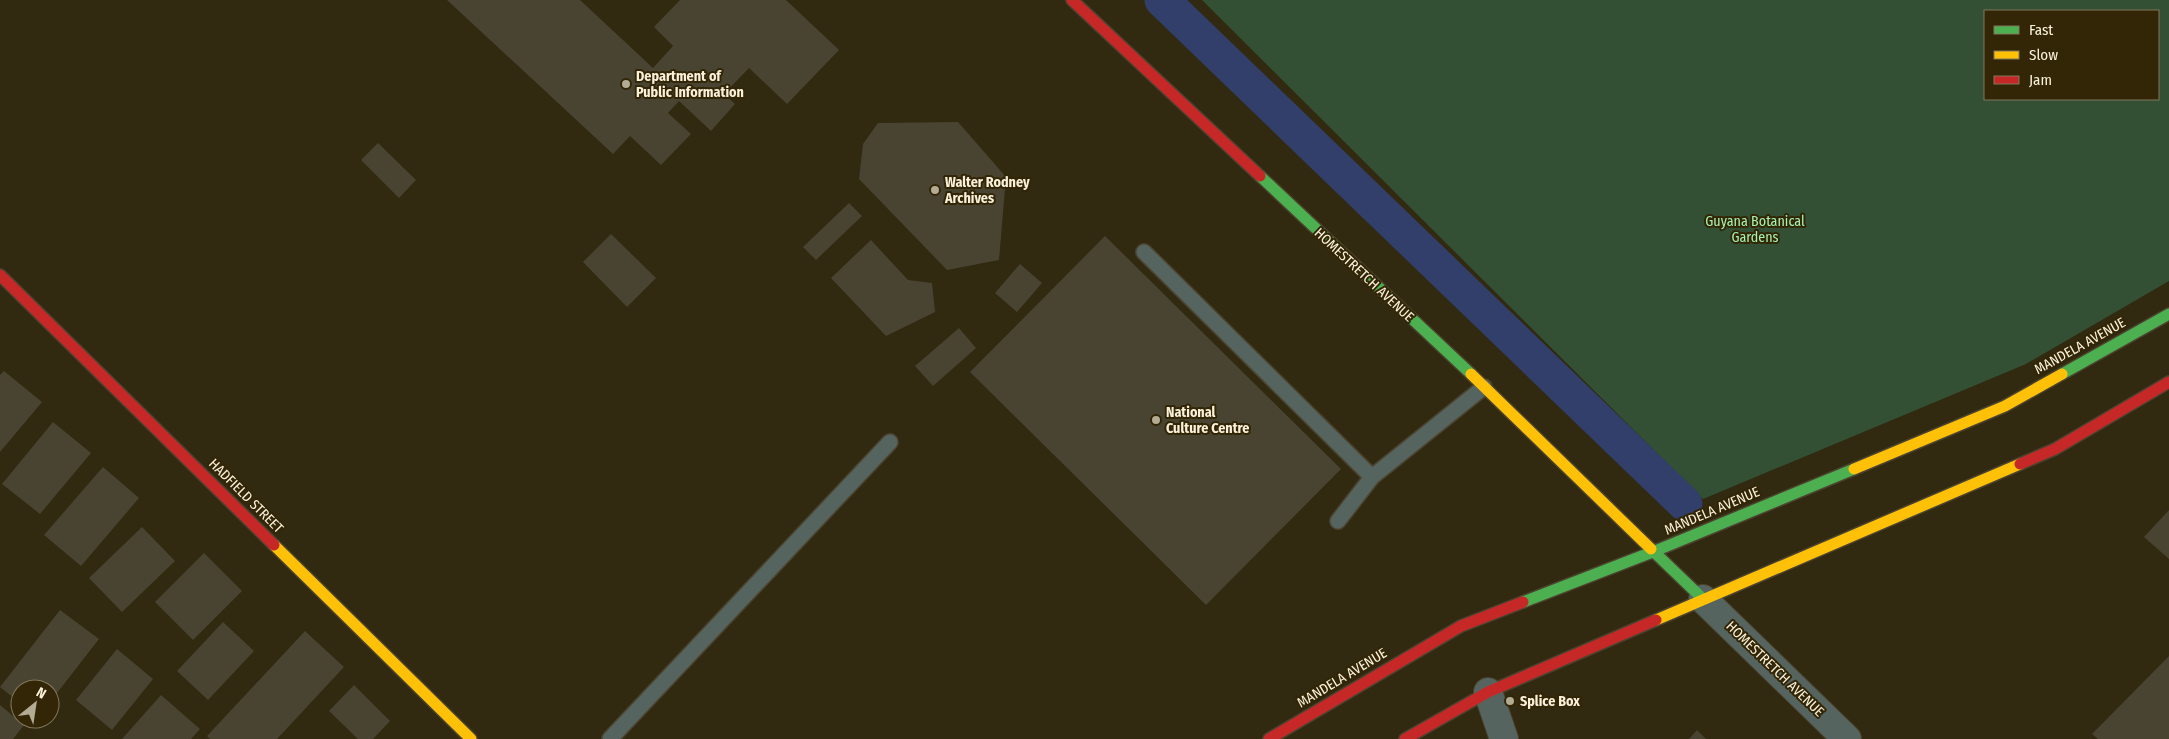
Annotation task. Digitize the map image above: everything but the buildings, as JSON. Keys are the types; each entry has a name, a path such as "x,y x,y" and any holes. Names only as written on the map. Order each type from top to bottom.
{"main road":[{"name":"HOMESTRETCH AVENUE","path":"1072,0 1484,386 1703,599"},
{"name":"HADFIELD STREET","path":"0,275 471,739"},
{"name":"MANDELA AVENUE","path":"1269,739 1461,626 1655,551 2005,406 2169,314"},
{"path":"1405,739 1488,692 2055,449 2169,382"}],"street":[{"name":"HOMESTRETCH AVENUE","path":"1703,599 1847,739"},
{"path":"1488,692 1504,739"}],"lane":[{"path":"1144,252 1372,477"},
{"path":"1338,521 1372,477 1484,386"},
{"path":"610,739 890,442"}],"green space":[{"name":"Guyana Botanical Gardens","path":"1202,0 2169,0 2169,281 2026,364 1703,499"}],"waterway":[{"path":"1162,0 1685,504"}],"traffic: fast":[{"path":"1260,176 1471,374"},
{"path":"2062,374 2169,314"},
{"path":"1523,602 1655,551 1854,469"},
{"path":"1651,549 1703,599"}],"traffic: slow":[{"path":"1471,374 1651,549"},
{"path":"1854,469 2005,406 2062,374"},
{"path":"1656,620 2020,464"},
{"path":"274,545 471,739"}],"traffic: jam":[{"path":"1072,0 1260,176"},
{"path":"0,275 274,545"},
{"path":"2020,464 2055,449 2169,382"},
{"path":"1269,739 1461,626 1523,602"},
{"path":"1405,739 1488,692 1656,620"}],"place":[{"name":"Department of Public Information","path":"626,84"},
{"name":"Walter Rodney Archives","path":"935,190"},
{"name":"National Culture Centre","path":"1156,420"},
{"name":"Splice Box","path":"1510,701"}]}
